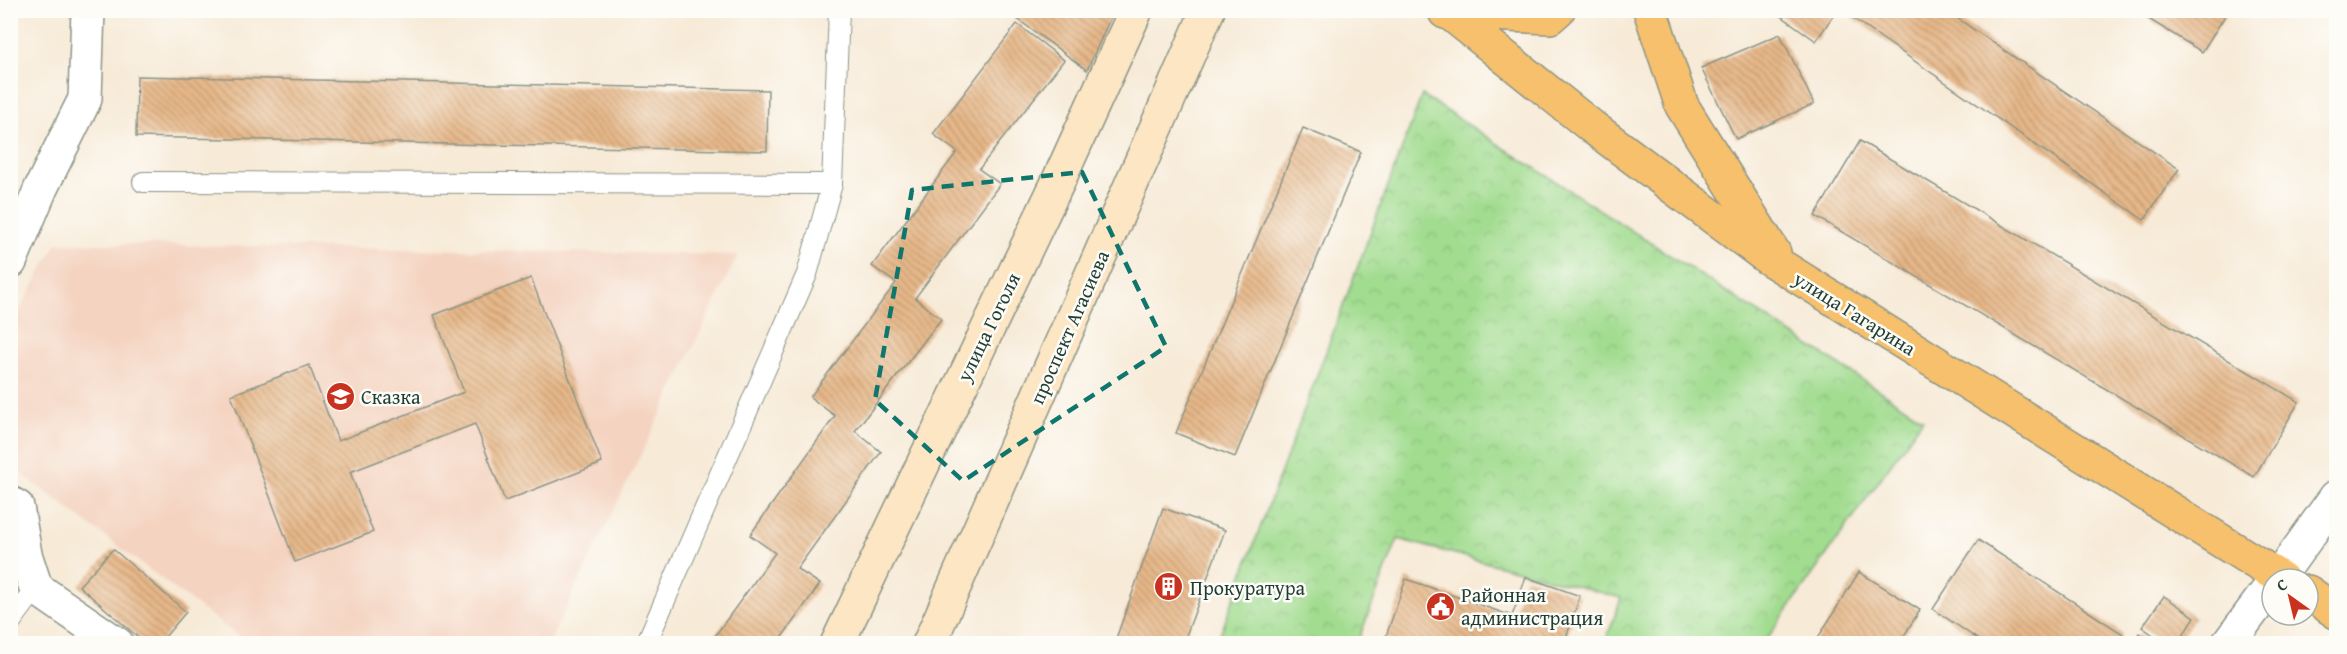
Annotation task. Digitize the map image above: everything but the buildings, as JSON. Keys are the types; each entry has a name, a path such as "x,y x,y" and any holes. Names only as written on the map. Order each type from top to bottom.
{"main road":[{"path":"1446,12 1550,17 1558,10"},
{"name":"улица Гагарина","path":"1650,10 1682,106 1774,254 2261,567"},
{"name":"улица Гагарина","path":"1446,12 1591,126 1768,258 2261,567"},
{"path":"2320,600 2337,612"},
{"path":"2320,606 2337,618"}],"street":[{"path":"10,262 41,188 84,99 88,10"},
{"name":"улица Гоголя","path":"837,644 1057,184 1136,10"},
{"name":"проспект Агасиева","path":"929,644 1208,10"},
{"path":"2288,567 2337,497"},
{"path":"10,503 17,507 26,554 36,588 117,644"},
{"path":"2228,644 2260,604"}],"lane":[{"path":"646,644 807,274 832,184 839,10"},
{"path":"143,182 832,184"},
{"path":"10,623 36,588"}],"highlighted area":[{"path":"1082,172 1166,347 963,481 875,400 912,190"}],"shaded area":[{"name":"Сказка","path":"57,243 738,255 549,643 247,643 11,466 11,325"}],"green space":[{"path":"1422,95 1923,419 1764,643 1605,643 1621,598 1398,539 1357,643 1217,643"}],"place":[{"name":"Сказка","path":"340,396"},
{"name":"Прокуратура","path":"1169,587"},
{"name":"Районная администрация","path":"1440,606"}]}
